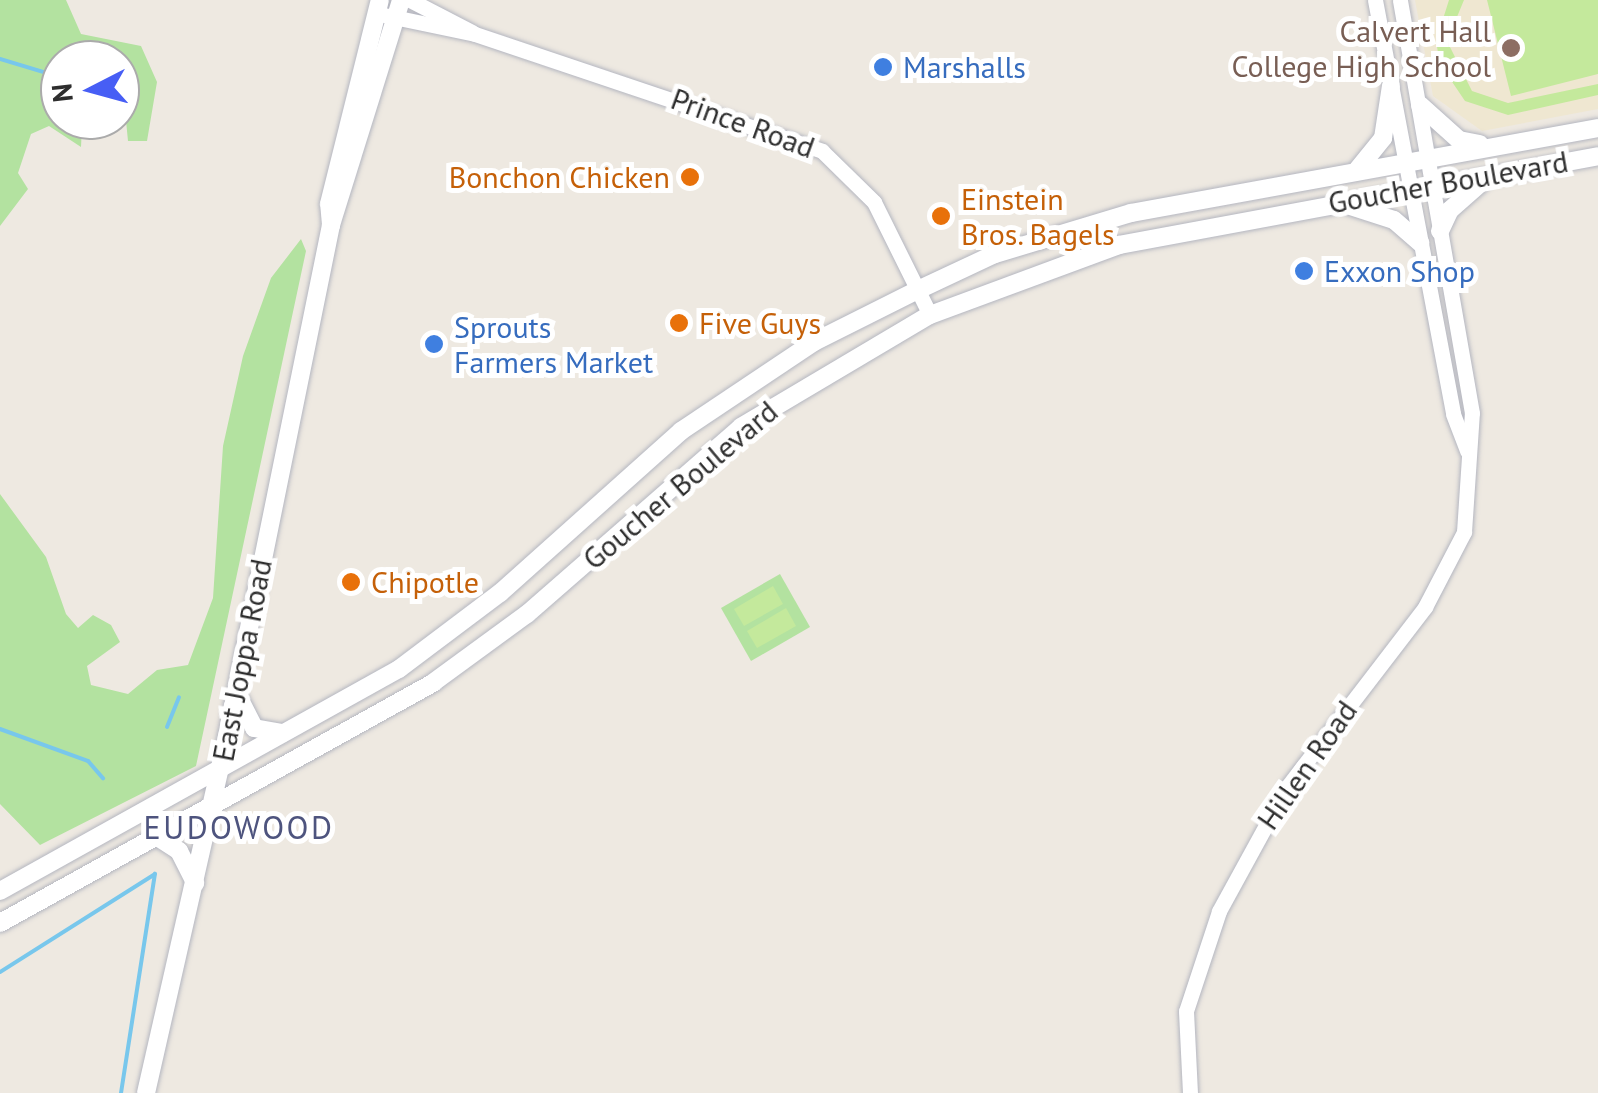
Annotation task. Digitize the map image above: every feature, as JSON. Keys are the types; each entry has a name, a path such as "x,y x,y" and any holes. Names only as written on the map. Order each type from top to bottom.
{"main road":[{"name":"East Joppa Road","path":"331,225 328,204 377,6"},
{"name":"East Joppa Road","path":"146,1093 220,770 331,225 398,9"},
{"path":"1358,169 1383,138 1391,86"},
{"path":"1420,105 1460,140 1490,146"},
{"name":"Goucher Boulevard","path":"0,892 288,733 436,642 730,396 918,290 1100,221 1358,169 1598,128"},
{"name":"Goucher Boulevard","path":"0,923 211,810 461,664 741,427 930,314 1119,246 1334,201 1598,156"},
{"path":"1440,231 1464,194 1491,176"},
{"path":"1334,201 1394,220 1420,243"},
{"path":"236,688 254,728 288,733"},
{"path":"158,838 179,850 195,883"}],"street":[{"name":"Prince Road","path":"410,0 475,34"},
{"path":"1375,0 1452,414 1469,455"},
{"name":"Hillen Road","path":"1190,1093 1186,1011 1219,912 1308,757 1443,582 1464,532 1472,413 1400,0"},
{"name":"Prince Road","path":"377,6 398,9 822,150 874,202 930,314"}],"shaded area":[{"name":"Calvert Hall College High School","path":"1415,0 1598,0 1598,109 1482,131 1433,96"}],"green space":[{"path":"0,0 66,0 81,34 111,40 40,40 40,130 31,134 18,173 28,189 0,226"},
{"path":"1449,0 1464,0 1447,41 1472,91 1508,103 1598,84 1598,95 1508,115 1465,101 1440,64 1436,41"},
{"path":"1487,0 1598,0 1598,74 1511,96"},
{"path":"140,46 157,82 147,141 128,141 140,140"},
{"path":"301,239 306,251 196,766 40,845 0,804 0,494 46,557 66,614 78,628 93,615 111,625 120,642 87,666 91,685 128,694 157,670 188,665 213,598 223,446 243,356 271,278"},
{"path":"780,574 810,627 751,661 721,608"},
{"path":"773,586 783,604 744,626 734,609"},
{"path":"786,608 796,626 757,648 747,631"}],"waterway":[{"path":"0,59 40,71"},
{"path":"167,727 179,697"},
{"path":"0,729 88,761 103,778"},
{"path":"0,972 155,874"},
{"path":"121,1093 155,874"}],"place":[{"name":"Calvert Hall College High School","path":"1511,48"},
{"name":"Marshalls","path":"883,67"},
{"name":"Bonchon Chicken","path":"690,177"},
{"name":"Einstein Bros. Bagels","path":"941,216"},
{"name":"Exxon Shop","path":"1304,271"},
{"name":"Five Guys","path":"679,323"},
{"name":"Sprouts Farmers Market","path":"434,344"},
{"name":"Chipotle","path":"351,582"}],"district":[{"name":"EUDOWOOD","path":"239,827"}]}
